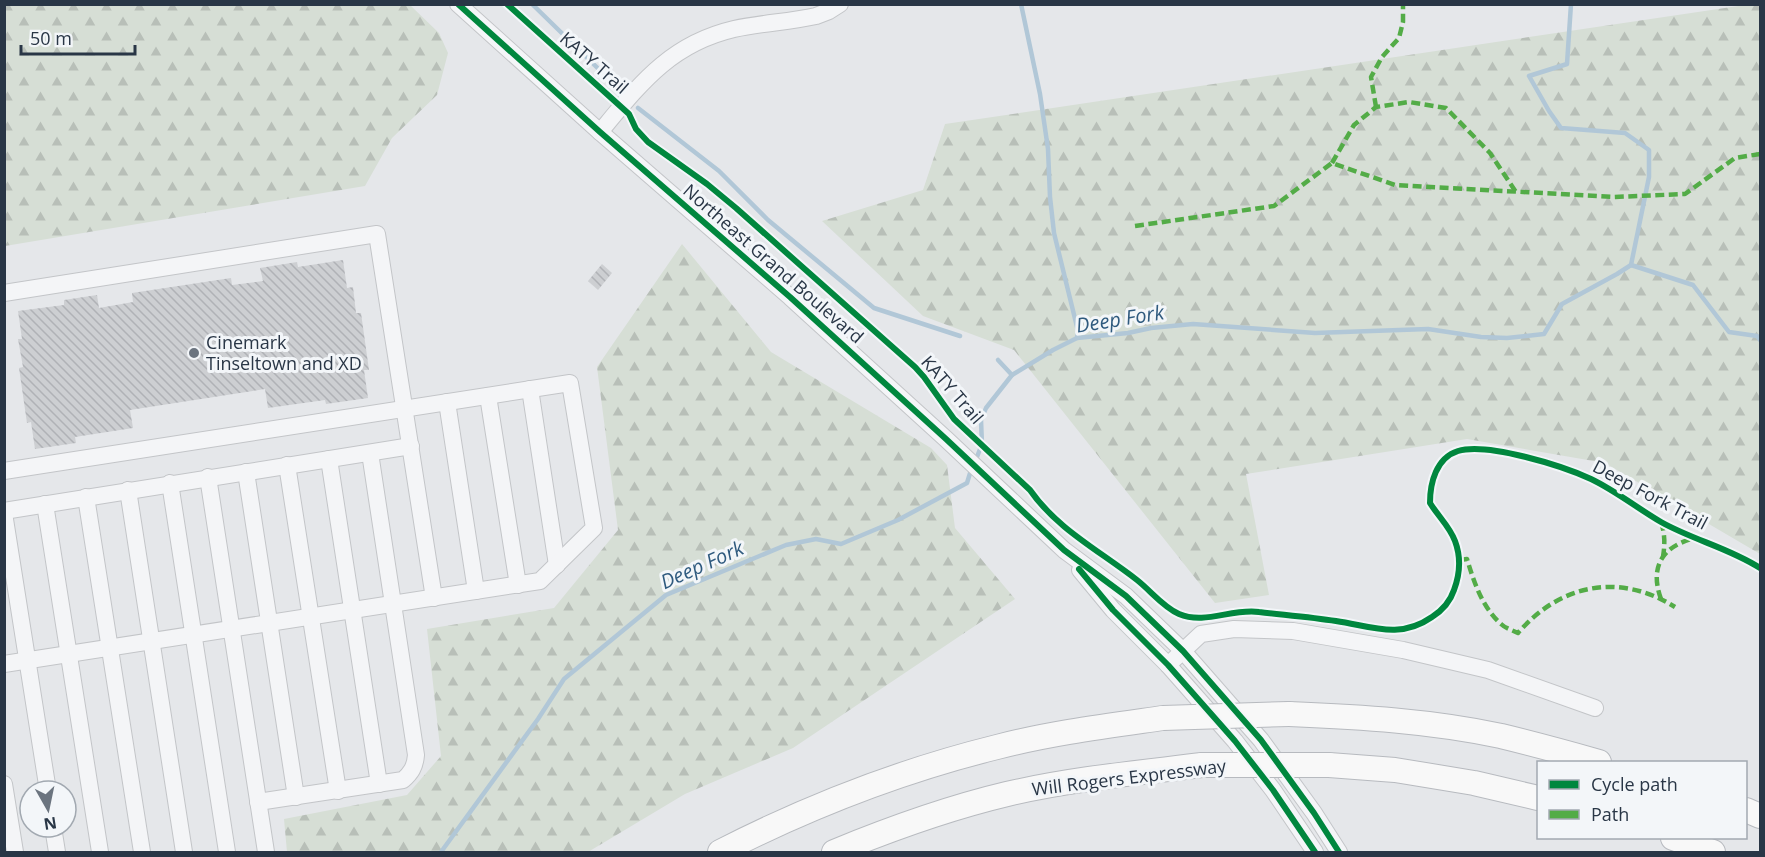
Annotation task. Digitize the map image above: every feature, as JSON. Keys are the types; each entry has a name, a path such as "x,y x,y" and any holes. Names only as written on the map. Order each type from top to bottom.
{"highway":[{"path":"720,852 812,809 861,789 926,767 998,747 1093,727 1163,718 1289,714 1429,724 1499,736 1595,761"},
{"name":"Will Rogers Expressway","path":"834,852 928,817 1007,794 1087,779 1202,765 1329,765 1395,770 1474,783 1537,798"},
{"path":"1747,810 1761,816"},
{"path":"1678,839 1713,852"}],"street":[{"name":"Northeast Grand Boulevard","path":"458,4 600,132 790,297 1064,550 1126,596 1183,651 1262,740 1339,852"},
{"path":"600,132 649,75 689,45 734,29 816,16 840,4"},
{"path":"4,293 377,234 434,598"},
{"path":"4,664 540,581 594,528 570,383 5,467"},
{"path":"530,389 557,565"},
{"path":"488,396 518,585"},
{"path":"447,402 476,591"},
{"path":"46,779 4,512 170,483 411,446"},
{"path":"258,802 403,780 415,765 417,755 370,453"},
{"path":"329,459 379,784"},
{"path":"287,465 338,790"},
{"path":"246,472 296,797"},
{"path":"208,477 266,852"},
{"path":"170,483 227,852"},
{"path":"128,490 184,852"},
{"path":"86,497 142,852"},
{"path":"45,504 100,852"},
{"name":"Northeast Grand Boulevard","path":"1064,550 1113,610 1168,665 1235,741 1315,852"},
{"path":"1168,665 1201,634 1234,628 1293,631 1403,650 1488,670 1595,708"},
{"path":"4,784 15,852"}],"green space":[{"path":"5,4 410,5 439,33 448,53 437,95 392,138 365,186 5,246"},
{"path":"1745,5 1760,5 1760,554 1605,463 1467,439 1246,474 1269,595 1215,603 1014,350 923,316 822,221 923,190 945,124"},
{"path":"682,244 771,352 931,448 947,465 955,528 1015,599 793,748 685,794 588,852 287,852 284,819 407,795 441,756 427,629 554,608 618,530 597,367"}],"building":[{"name":"Cinemark Tinseltown and XD","path":"343,260 347,288 353,287 356,313 361,313 369,370 364,370 368,398 326,404 325,400 268,408 265,389 130,410 133,428 75,437 76,443 35,449 31,422 27,423 19,368 23,367 18,339 22,339 18,311 64,305 64,300 97,295 99,308 133,302 132,293 231,278 232,285 263,281 260,268 297,262 298,267"},
{"path":"602,264 612,273 598,290 588,281"}],"waterway":[{"path":"532,4 616,86"},
{"path":"1021,4 1040,94 1048,149 1054,233 1078,331 1077,338"},
{"path":"1571,4 1567,64 1529,76 1561,128 1625,133 1649,150 1649,177 1631,265"},
{"path":"638,108 719,171 768,220 874,308 960,336"},
{"name":"Deep Fork","path":"1631,265 1693,285 1729,332 1757,336 1760,340"},
{"name":"Deep Fork","path":"975,462 982,444 981,420 986,408 1012,375 1077,338 1193,324 1315,333 1428,329 1481,337 1507,338 1544,334 1562,304 1631,265"},
{"path":"998,360 1012,375"},
{"name":"Deep Fork","path":"441,852 538,719 564,679 666,595 786,545 816,539 841,544 898,520 967,483 971,470"}],"marked path":[{"path":"1376,107 1371,77 1382,57 1399,38 1403,22 1403,4"},
{"path":"1332,163 1354,125 1376,107 1409,102 1446,108 1490,153 1516,192"},
{"path":"1135,226 1274,206 1332,163 1395,185 1614,197 1685,194 1735,158 1760,154"},
{"path":"1661,522 1664,539 1663,557"},
{"path":"1661,599 1657,577 1661,559 1675,546 1695,538"},
{"path":"1460,560 1467,559 1480,594 1494,617 1504,627 1518,633 1552,603 1591,588 1633,589 1654,596 1675,607"}],"cycle path":[{"path":"458,4 600,132 790,297 1064,550 1126,596 1183,651 1261,740 1339,852"},
{"name":"KATY Trail","path":"507,4 629,114 636,129 648,142 707,184 736,208 915,367 954,419 1030,490 1066,528 1179,614 1199,618 1249,611 1327,620 1385,630 1408,628 1420,624 1443,609 1454,590 1459,572 1459,559 1453,536 1430,503 1433,480 1439,465 1450,454 1471,449 1505,452 1544,462 1591,479 1652,517 1760,568"},
{"path":"1079,569 1113,610 1168,665 1235,741 1273,790 1315,852"}],"place":[{"name":"Cinemark Tinseltown and XD","path":"194,353"}]}
